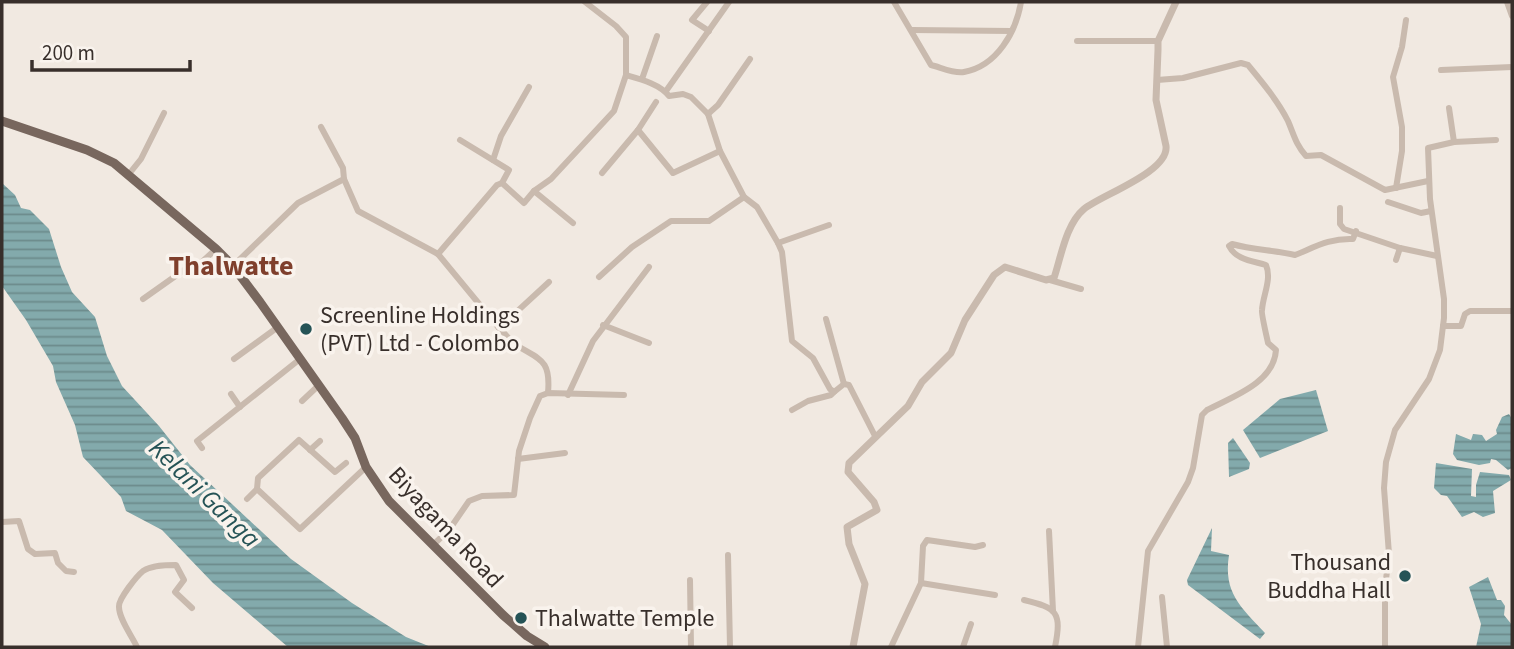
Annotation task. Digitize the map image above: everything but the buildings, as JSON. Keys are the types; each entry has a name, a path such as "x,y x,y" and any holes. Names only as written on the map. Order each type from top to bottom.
{"main road":[{"name":"Biyagama Road","path":"2,121 88,150 114,163 216,249 233,266 319,385 355,438 366,467 389,501 503,615 527,636 545,647"}],"street":[{"path":"502,183 524,203 534,191 551,179 614,111 626,75 626,37 585,2"},
{"path":"707,2 692,20 709,31"},
{"path":"666,91 729,2"},
{"path":"894,2 931,65 962,73 980,65 1003,49 1019,16 1021,2"},
{"path":"1051,280 1071,228 1083,210 1133,181 1158,163 1167,152 1157,106 1158,41 1176,2"},
{"path":"1507,2 1512,16"},
{"path":"1396,188 1402,151 1402,127 1393,77 1402,47 1406,20"},
{"path":"912,30 1011,31"},
{"path":"642,79 657,36"},
{"path":"1077,41 1158,41"},
{"path":"708,114 718,106 750,59"},
{"path":"1157,80 1183,78 1241,63 1248,65 1275,99 1288,121 1297,146 1306,156 1321,155 1385,190 1428,181"},
{"path":"1441,71 1512,67"},
{"path":"626,75 642,79 666,91 669,96 683,94 691,97 708,114 720,151 744,197 757,208 782,253 792,341 813,358 834,392"},
{"path":"493,160 501,136 529,87"},
{"path":"601,173 638,130 656,102"},
{"path":"1449,108 1454,142"},
{"path":"129,174 141,159 164,113"},
{"path":"321,127 343,167 344,179 358,211 438,254 510,341 540,359 548,374 548,393"},
{"path":"638,130 673,173 720,151"},
{"path":"1385,647 1385,588 1389,554 1384,488 1386,461 1395,430 1429,379 1440,350 1443,326 1444,299 1431,211 1428,148 1454,142 1496,139"},
{"path":"438,254 502,183 509,170 460,140"},
{"path":"233,266 298,203 344,179"},
{"path":"534,191 573,223"},
{"path":"598,277 632,247 671,221 709,221 744,197"},
{"path":"1388,202 1420,212 1431,211"},
{"path":"1340,208 1340,224 1344,229 1400,248 1437,256"},
{"path":"778,243 829,225"},
{"path":"1138,647 1148,551 1188,482 1202,415 1256,385 1276,360 1276,350 1268,343 1266,324 1261,314 1269,273 1266,265 1242,258 1233,253 1229,246 1232,244 1254,250 1295,255 1321,243 1353,239 1356,231"},
{"path":"1395,260 1400,248"},
{"path":"143,299 184,270 191,272 216,249"},
{"path":"568,395 603,325 649,267"},
{"path":"853,647 865,584 849,544 847,527 877,510 874,502 847,469 852,458 908,405 922,382 951,353 965,320 993,275 1005,267 1081,289"},
{"path":"499,328 549,282"},
{"path":"1443,326 1461,326 1465,314 1470,311 1512,311"},
{"path":"826,319 844,384"},
{"path":"603,325 649,343"},
{"path":"234,359 278,327"},
{"path":"202,448 197,442 300,359"},
{"path":"844,384 849,385 875,436"},
{"path":"792,410 808,401 831,395 844,384"},
{"path":"302,401 319,385"},
{"path":"433,545 449,530 469,500 482,496 514,495 518,459 535,403 540,396 548,393 624,395"},
{"path":"231,394 240,407"},
{"path":"247,499 257,489 258,478 299,440 335,472 346,463"},
{"path":"310,450 320,441"},
{"path":"518,459 565,453"},
{"path":"257,489 300,529 366,467"},
{"path":"2,522 19,521 28,550 35,554 55,552 58,563 66,571 74,572"},
{"path":"1049,531 1053,611"},
{"path":"891,647 921,583 923,546 927,540 975,548 983,545"},
{"path":"729,555 730,647"},
{"path":"137,647 118,604 144,570 162,565 176,565 184,580 175,592 192,608"},
{"path":"690,580 691,647"},
{"path":"921,583 995,595"},
{"path":"1162,597 1167,647"},
{"path":"1024,600 1048,606 1053,611 1057,618 1058,632 1055,647"},
{"path":"963,647 971,624"}],"water":[{"name":"Kelani Ganga","path":"2,183 15,195 21,208 30,210 49,229 72,292 95,317 107,356 122,386 190,465 291,559 352,603 406,637 431,647 288,647 213,583 162,530 126,511 121,497 83,457 75,425 56,382 53,366 2,286"},
{"path":"1316,390 1328,431 1260,458 1243,430 1280,399"},
{"path":"1509,414 1512,419 1512,468 1508,470 1491,459 1490,463 1479,465 1457,460 1453,454 1456,434 1471,440 1473,434 1482,435 1486,441 1497,434 1502,417"},
{"path":"1233,438 1250,463 1249,469 1229,477 1228,443"},
{"path":"1436,463 1472,469 1471,496 1476,497 1480,472 1509,475 1511,480 1493,491 1495,513 1483,517 1474,512 1462,517 1447,496 1441,495 1434,488"},
{"path":"1212,528 1211,551 1229,555 1231,590 1241,607 1265,633 1260,639 1188,585 1187,580"},
{"path":"1488,577 1497,600 1501,600 1505,606 1504,615 1512,625 1512,647 1476,647 1481,624 1469,587"}],"place":[{"name":"Screenline Holdings (PVT) Ltd - Colombo","path":"306,329"},
{"name":"Thousand Buddha Hall","path":"1405,576"},
{"name":"Thalwatte Temple","path":"521,618"}],"district":[{"name":"Thalwatte","path":"231,265"}]}
